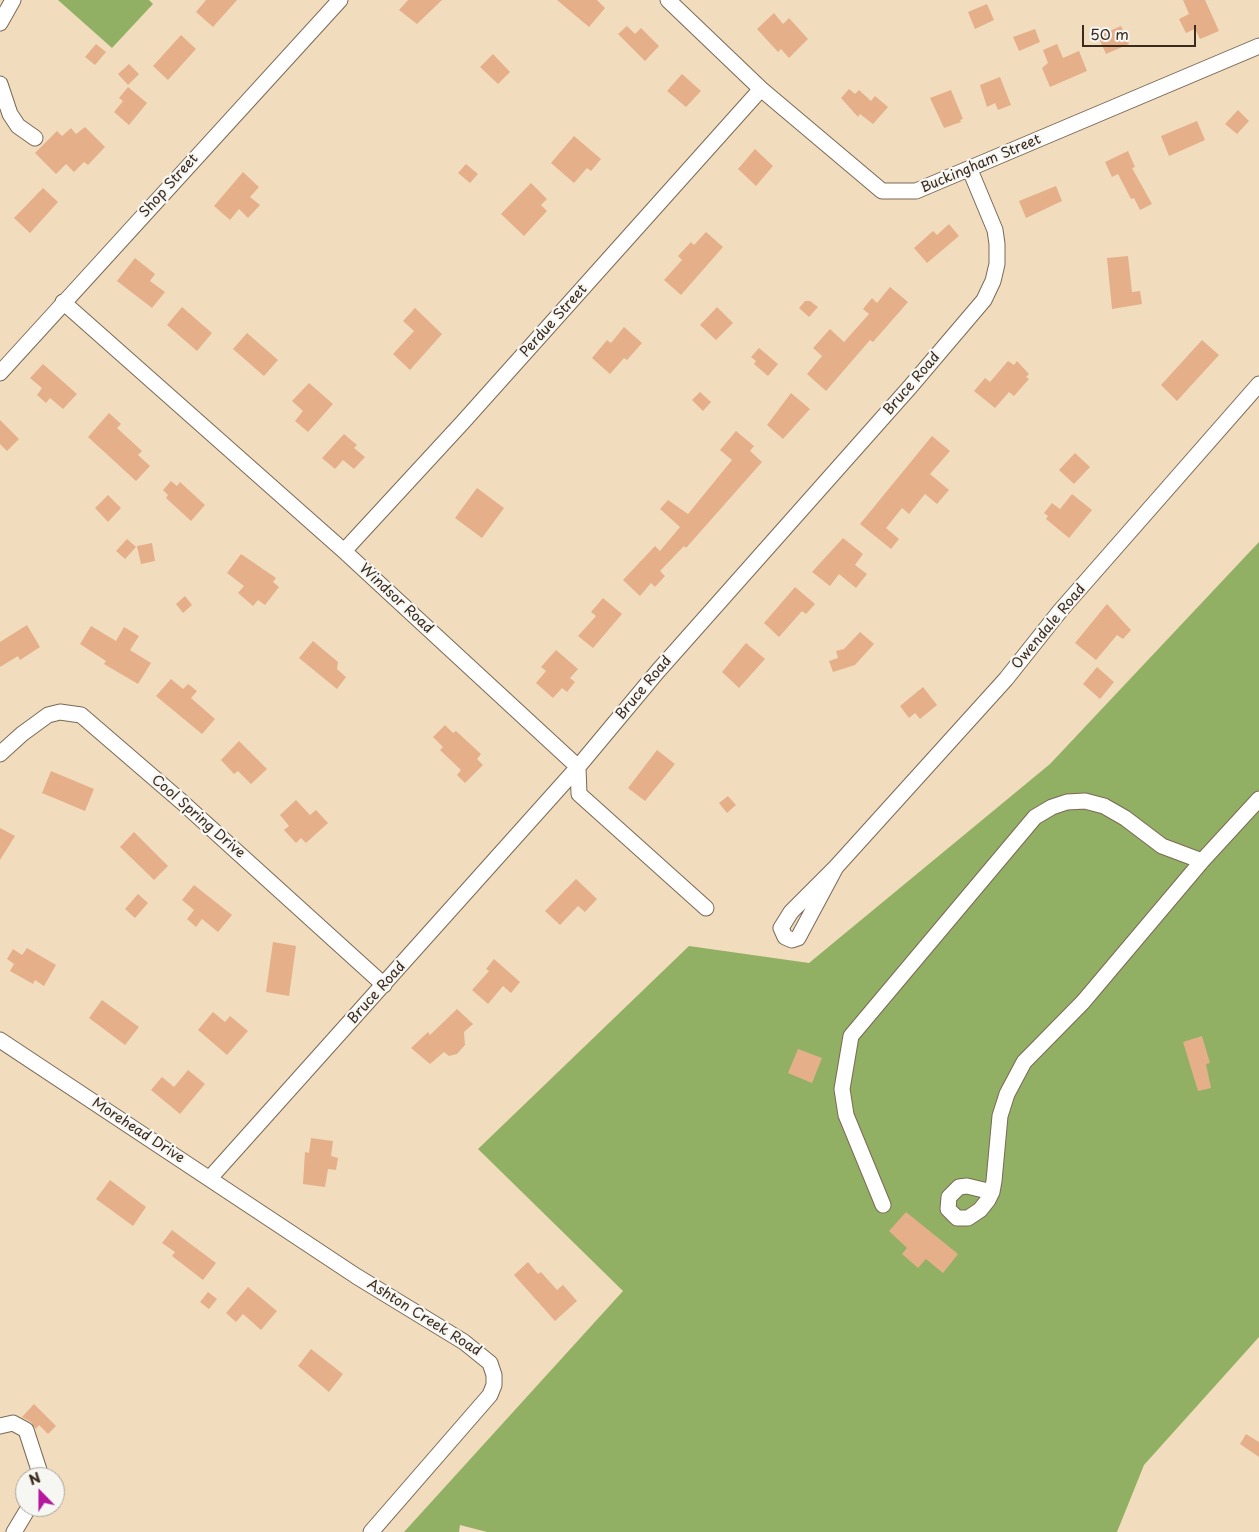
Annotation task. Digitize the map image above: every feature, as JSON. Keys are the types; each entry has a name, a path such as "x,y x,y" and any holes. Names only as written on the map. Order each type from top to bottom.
{"street":[{"path":"0,23 13,0"},
{"name":"Shop Street","path":"0,373 340,0"},
{"name":"Buckingham Street","path":"668,0 761,89 882,191 916,192 1259,46"},
{"path":"0,84 10,114 18,126 35,138"},
{"name":"Perdue Street","path":"344,551 463,422 761,89"},
{"name":"Bruce Road","path":"210,1178 578,767 658,671 897,402 984,300 993,281 998,264 998,244 995,230 970,170"},
{"name":"Windsor Road","path":"63,302 344,551 578,767"},
{"name":"Owendale Road","path":"836,867 1006,679 1060,611 1167,492 1259,384"},
{"name":"Cool Spring Drive","path":"0,754 48,715 60,712 81,716 182,802 384,985"},
{"path":"578,767 579,794 706,908"},
{"path":"992,1192 1000,1116 1007,1094 1024,1062 1083,1002 1202,861 1259,799"},
{"path":"883,1205 846,1115 842,1089 851,1036 1030,823 1052,807 1067,802 1086,801 1114,810 1162,846 1202,861"},
{"name":"Morehead Drive","path":"0,1040 276,1222"},
{"name":"Ashton Creek Road","path":"276,1222 485,1356 494,1374 494,1385 490,1395 371,1532"},
{"path":"0,1426 13,1423 26,1430 38,1467"},
{"path":"14,1532 23,1517"}],"green space":[{"path":"58,0 149,0 153,4 112,48"},
{"path":"1259,542 1259,1337 1144,1465 1117,1532 487,1532 460,1525 459,1532 404,1532 623,1291 478,1149 689,946 809,963 1050,764"}],"building":[{"path":"206,0 237,0 213,27 196,12"},
{"path":"408,0 442,0 417,24 399,10"},
{"path":"557,0 597,0 605,8 589,27"},
{"path":"1183,0 1205,0 1219,31 1200,39 1195,29 1186,33 1179,19 1189,14"},
{"path":"987,4 994,20 975,29 968,12"},
{"path":"774,13 783,24 789,18 808,39 789,58 781,49 778,52 757,29"},
{"path":"627,26 635,34 641,28 659,46 645,61 618,34"},
{"path":"1121,26 1129,44 1106,54 1098,36"},
{"path":"1035,29 1040,42 1019,51 1013,37"},
{"path":"181,35 196,49 168,80 153,66"},
{"path":"96,44 106,52 95,65 85,57"},
{"path":"1057,44 1063,58 1079,51 1087,71 1050,87 1042,68 1048,63 1043,50"},
{"path":"493,54 510,72 498,84 480,67"},
{"path":"129,64 139,74 128,85 118,74"},
{"path":"682,74 701,91 686,107 667,91"},
{"path":"1000,77 1011,105 998,110 995,103 987,107 980,85"},
{"path":"128,87 147,103 129,125 114,112 123,101 119,98"},
{"path":"849,89 855,94 859,90 871,101 875,96 888,107 873,124 860,114 858,117 841,98"},
{"path":"951,90 963,119 960,120 961,122 944,128 930,98"},
{"path":"1238,110 1249,121 1237,134 1225,124"},
{"path":"1197,121 1205,140 1169,156 1161,136"},
{"path":"85,127 105,147 88,165 84,162 74,172 66,164 56,174 35,153 57,131 62,136 71,128 76,134"},
{"path":"574,136 601,159 591,171 587,168 574,183 551,163"},
{"path":"755,149 773,166 756,186 738,169"},
{"path":"1128,151 1135,167 1132,168 1152,204 1140,210 1134,198 1131,199 1118,174 1112,177 1105,162"},
{"path":"466,164 478,174 470,183 458,173"},
{"path":"243,172 259,187 250,197 260,205 248,218 239,209 230,220 214,206"},
{"path":"531,183 547,199 541,205 547,211 524,236 501,214"},
{"path":"1056,186 1062,201 1026,218 1019,201"},
{"path":"43,188 58,202 30,233 14,218"},
{"path":"949,224 959,236 927,263 914,248 933,231 937,235"},
{"path":"706,232 723,247 681,295 664,280 682,260 678,256 691,242 694,245"},
{"path":"1128,256 1132,292 1140,291 1142,304 1112,309 1107,258"},
{"path":"135,258 155,274 150,281 165,292 152,308 117,281"},
{"path":"890,287 908,302 873,342 870,340 826,391 807,374 822,356 813,348 830,329 844,342 869,314 863,309 872,298 877,303"},
{"path":"805,301 810,301 818,307 809,317 799,308"},
{"path":"182,307 212,333 197,351 167,325"},
{"path":"717,307 733,323 716,340 700,325"},
{"path":"415,308 442,334 410,370 393,354 414,331 403,321"},
{"path":"624,327 642,343 627,360 624,358 610,374 592,358 607,340 611,343"},
{"path":"247,333 278,360 264,376 233,349"},
{"path":"1202,340 1219,355 1177,401 1161,385"},
{"path":"759,348 778,364 768,376 754,364 756,361 751,357"},
{"path":"1008,361 1014,365 1017,361 1029,374 1026,377 1029,379 1014,396 1009,392 995,408 974,391 985,378 990,382"},
{"path":"43,364 77,394 63,409 50,398 46,403 37,395 42,388 30,378"},
{"path":"309,383 333,404 308,432 295,421 303,411 292,401"},
{"path":"700,392 711,402 703,411 692,400"},
{"path":"791,393 810,409 783,439 767,425"},
{"path":"109,413 121,424 117,428 142,451 138,455 150,466 136,481 88,437"},
{"path":"0,420 19,439 7,451 0,444"},
{"path":"736,431 754,446 750,451 762,462 686,548 684,546 660,571 665,576 655,587 651,583 640,596 623,580 655,546 660,551 680,527 660,509 668,500 688,514 732,460 720,450"},
{"path":"344,434 357,445 354,448 365,457 354,469 343,460 335,469 322,458"},
{"path":"932,436 950,451 930,474 949,490 937,504 925,494 909,514 902,508 886,528 899,539 891,549 860,524"},
{"path":"1075,453 1090,467 1074,484 1059,470"},
{"path":"171,481 177,486 180,482 205,505 191,521 166,498 168,495 163,490"},
{"path":"477,488 504,508 482,538 455,518"},
{"path":"1072,494 1092,510 1069,538 1046,519 1048,516 1044,513 1052,503 1060,509"},
{"path":"108,495 121,508 108,522 95,508"},
{"path":"843,538 863,554 855,565 867,574 856,588 839,574 830,586 812,572"},
{"path":"127,539 136,547 125,559 116,551"},
{"path":"152,543 155,561 141,564 137,546"},
{"path":"241,554 276,578 273,582 279,587 265,605 258,600 253,606 238,593 244,586 227,573"},
{"path":"795,587 815,604 806,614 802,611 779,637 764,623"},
{"path":"185,596 192,605 183,613 176,604"},
{"path":"603,598 622,614 593,648 578,636 596,616 591,612"},
{"path":"1107,604 1131,630 1123,639 1117,635 1096,660 1075,643"},
{"path":"27,625 40,647 20,660 18,656 0,667 0,642"},
{"path":"91,626 116,641 124,627 139,636 130,650 151,663 138,684 104,664 106,661 80,644"},
{"path":"860,632 874,644 855,665 833,672 829,661 838,658 836,651 844,649"},
{"path":"313,641 338,662 337,669 346,677 337,689 299,658"},
{"path":"746,643 765,659 739,688 722,672"},
{"path":"556,650 578,669 570,678 575,682 567,692 562,688 553,698 536,683 546,671 541,667"},
{"path":"1097,667 1114,682 1100,699 1083,684"},
{"path":"171,679 183,689 188,684 197,691 191,698 215,719 202,734 156,696"},
{"path":"923,687 937,705 920,719 915,713 909,718 900,706"},
{"path":"445,725 453,733 456,731 481,754 477,759 483,765 465,783 457,775 461,770 440,750 443,747 433,737"},
{"path":"239,741 267,769 251,784 238,771 234,774 221,760"},
{"path":"657,750 675,764 645,801 628,788"},
{"path":"51,771 94,789 85,811 42,793"},
{"path":"728,796 736,805 727,813 719,803"},
{"path":"296,800 310,815 316,810 328,823 306,843 301,838 296,843 284,830 289,826 280,815"},
{"path":"0,828 15,836 0,860"},
{"path":"134,832 168,866 154,880 120,847"},
{"path":"576,879 597,899 585,912 578,906 560,925 545,911"},
{"path":"194,885 232,915 218,932 202,919 196,927 187,919 194,910 182,900"},
{"path":"138,894 148,903 135,918 125,909"},
{"path":"273,942 296,946 289,996 266,992"},
{"path":"27,948 56,965 44,986 35,980 33,984 10,971 14,964 7,959 13,949 22,955"},
{"path":"494,959 520,982 511,993 503,986 488,1004 472,990 489,971 486,969"},
{"path":"102,1000 139,1027 125,1045 89,1018"},
{"path":"457,1009 473,1024 464,1032 465,1045 457,1054 449,1056 444,1052 430,1064 411,1048 428,1032 430,1035"},
{"path":"213,1012 225,1022 230,1016 248,1031 227,1055 198,1030"},
{"path":"1202,1036 1210,1063 1206,1064 1211,1088 1198,1091 1183,1042"},
{"path":"798,1049 822,1058 812,1083 788,1073"},
{"path":"188,1070 205,1084 180,1114 151,1090 162,1077 174,1087"},
{"path":"311,1138 333,1141 331,1156 338,1158 336,1170 328,1169 325,1187 303,1184 305,1152 309,1153"},
{"path":"110,1180 146,1207 133,1226 96,1199"},
{"path":"906,1212 958,1254 943,1273 926,1259 918,1268 902,1254 907,1248 889,1231"},
{"path":"172,1230 216,1263 203,1280 172,1256 175,1252 162,1243"},
{"path":"528,1262 538,1274 541,1272 557,1290 563,1285 577,1301 555,1321 514,1275"},
{"path":"248,1287 277,1311 261,1330 243,1314 236,1322 226,1313"},
{"path":"208,1292 217,1299 209,1309 200,1302"},
{"path":"311,1349 343,1374 329,1392 298,1366"},
{"path":"34,1404 56,1426 48,1434 39,1425 36,1429 31,1422 22,1417"},
{"path":"1246,1434 1259,1442 1259,1457 1240,1444"}]}
